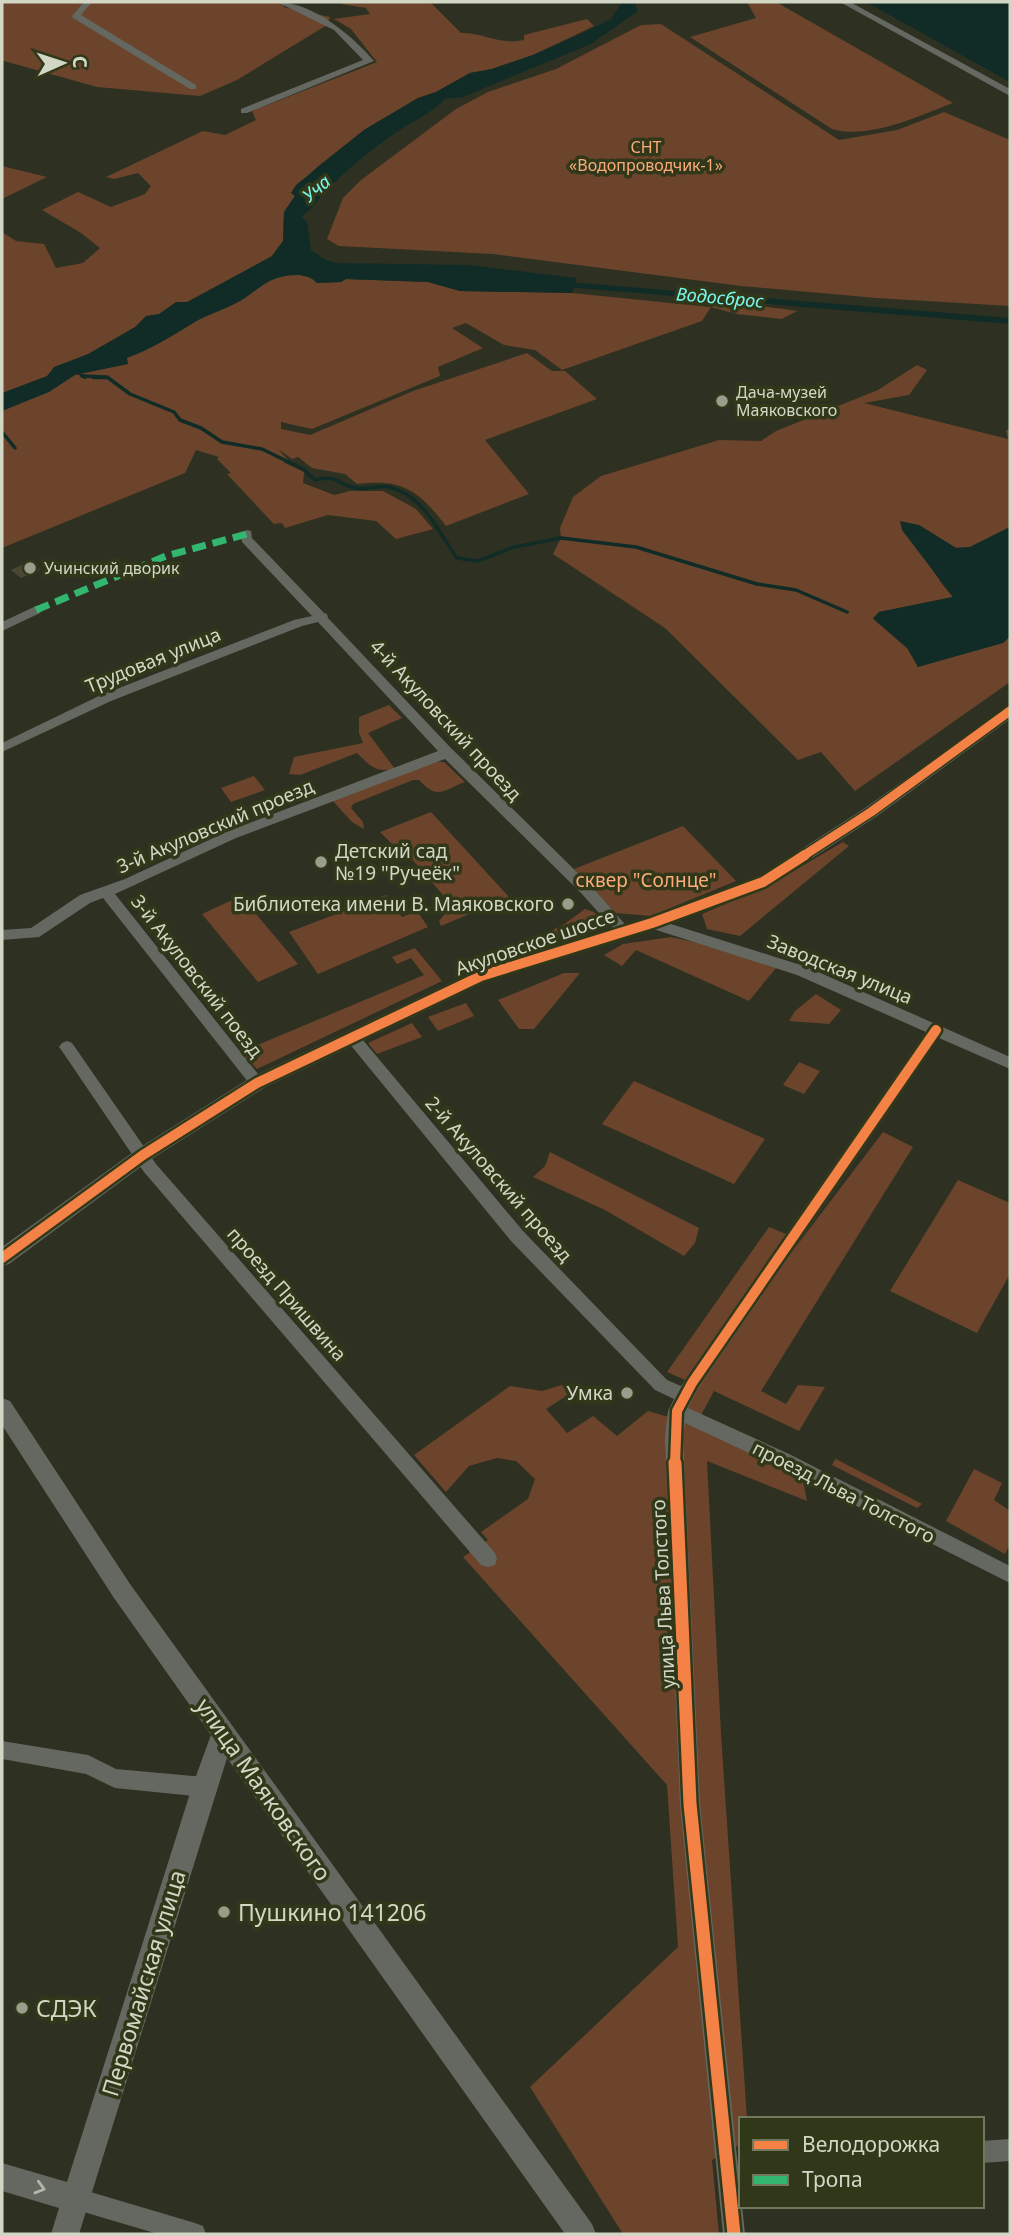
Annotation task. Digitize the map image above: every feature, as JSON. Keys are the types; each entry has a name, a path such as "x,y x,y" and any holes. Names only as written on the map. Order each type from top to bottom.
{"street":[{"path":"88,2 76,16 193,87"},
{"path":"244,111 369,61 337,28 281,2"},
{"path":"845,2 1010,93"},
{"name":"4-й Акуловский проезд","path":"247,534 246,539 323,617 447,753 623,930"},
{"path":"2,627 36,610"},
{"name":"Трудовая улица","path":"2,748 106,698 298,623 323,617"},
{"name":"Акуловское шоссе","path":"2,1258 143,1155 257,1083 481,975 652,923 763,882 871,812 1010,711"},
{"name":"3-й Акуловский проезд","path":"2,935 34,933 85,899 107,892 231,835 447,753"},
{"name":"3-й Акуловский поезд","path":"107,892 257,1083"},
{"name":"Заводская улица","path":"652,923 802,971 1010,1063"},
{"name":"улица Льва Толстого","path":"734,2234 735,2167 690,1804 674,1438 681,1404 791,1236 936,1030"},
{"name":"2-й Акуловский проезд","path":"352,1037 517,1236 681,1404"},
{"name":"проезд Пришвина","path":"67,1046 150,1168 488,1559"},
{"name":"проезд Льва Толстого","path":"681,1404 783,1460 1010,1575"},
{"name":"улица Маяковского","path":"2,1407 122,1591 582,2234"},
{"name":"Первомайская улица","path":"65,2234 204,1787 224,1733"},
{"path":"2,1750 88,1766 115,1778 204,1787"},
{"path":"984,2152 1010,2150"},
{"path":"2,2177 195,2234"}],"green space":[{"path":"2,2 290,2 283,7 330,17 327,25 237,80 200,96 97,87 4,61"},
{"path":"430,2 461,33 506,41 524,40 524,35 587,19 594,26 533,55 492,69 470,73 436,92 418,98 364,130 317,167 292,192 295,196 284,212 283,241 272,256 296,274 312,278 317,283 341,282 345,279 428,282 460,291 572,293 710,307 739,305 797,311 782,319 736,314 711,307 702,321 562,370 535,350 504,345 466,323 452,328 483,348 438,367 440,376 312,429 281,422 281,429 310,435 413,391 527,353 552,371 565,371 597,399 485,440 529,494 446,526 427,504 408,490 386,483 357,484 345,474 312,468 298,457 292,459 278,449 289,461 283,462 304,472 303,483 334,495 350,491 383,491 416,509 433,529 396,539 376,521 328,515 285,528 282,523 274,524 227,474 231,473 217,459 219,457 196,450 185,473 2,548 2,232 16,241 44,244 56,268 83,263 100,248 81,233 42,210 78,192 111,207 145,194 151,186 138,173 114,179 106,177 203,131 225,135 256,120 252,111 377,62 351,29 334,19 370,14 366,8 341,4"},
{"path":"747,2 776,2 953,103 877,129 846,132 832,129 690,37 756,18"},
{"name":"СНТ «Водопроводчик-1»","path":"661,24 839,140 897,130 944,112 1010,140 1010,306 741,286 493,254 339,246 327,239 343,198 361,180 456,109 488,92 556,69 641,25"},
{"path":"2,166 47,177 2,199"},
{"path":"917,365 927,370 909,395 864,403 1008,439 1006,430 1010,430 1010,527 970,547 956,548 919,525 930,564 953,597 879,612 873,619 907,648 1003,643 1010,636 1010,682 855,791 821,752 798,760 665,628 553,554 561,538 560,528 573,497 601,476 719,440 761,441 776,431 878,390"},
{"path":"389,705 402,718 368,733 395,769 383,770 374,767 357,753 300,775 289,774 294,757 363,743 359,733 359,717"},
{"path":"430,762 444,762 465,782 436,792 419,780 413,780 353,804 351,808 363,822 364,829 352,822 332,800"},
{"path":"254,776 265,790 231,802 221,788"},
{"path":"431,812 509,897 441,926 439,921 445,914 454,913 469,904 456,910 404,850 397,849 380,832"},
{"name":"сквер \"Солнце\"","path":"683,826 736,881 651,916 615,913 574,869"},
{"path":"843,842 849,846 740,936 707,929 702,914 770,885"},
{"path":"386,895 402,917 417,911 428,927 318,974 289,932"},
{"path":"241,896 298,964 258,982 202,914"},
{"path":"585,909 594,912 606,927 541,945 525,943 563,925"},
{"path":"671,937 776,968 749,1001 636,950 622,966 604,955 623,944"},
{"path":"415,948 442,981 257,1069 241,1052 424,975 411,958 397,964 392,957"},
{"path":"507,949 511,958 507,963 467,977 463,965"},
{"path":"564,973 580,973 534,1029 519,1029 498,1000"},
{"path":"816,994 841,1010 829,1024 789,1021 795,1011"},
{"path":"466,1003 474,1016 438,1031 428,1017"},
{"path":"412,1023 422,1037 377,1054 368,1043"},
{"path":"799,1062 820,1071 804,1094 783,1085"},
{"path":"634,1081 765,1139 734,1184 602,1124"},
{"path":"883,1132 913,1147 761,1391 786,1404 798,1385 825,1387 799,1431 714,1391 700,1417 679,1401 692,1383 667,1372 769,1227 791,1236 700,1373"},
{"path":"550,1152 699,1228 695,1243 684,1256 605,1210 533,1177 545,1166"},
{"path":"958,1180 1010,1203 1010,1274 977,1333 890,1291"},
{"path":"562,1385 571,1393 546,1409 567,1433 593,1416 617,1436 648,1411 703,1427 802,1476 807,1501 707,1461 721,1734 747,2117 739,2117 739,2145 712,2160 719,2234 623,2234 530,2087 678,1947 667,1785 463,1557 488,1540 481,1532 528,1499 535,1479 516,1461 497,1458 469,1466 446,1492 414,1455 510,1386 542,1391"},
{"path":"836,1458 922,1504 917,1508 832,1465"},
{"path":"974,1469 1002,1483 994,1500 1010,1511 1010,1544 1005,1554 946,1521"}],"water":[{"name":"Уча","path":"622,2 637,2 635,5 638,11 591,44 463,97 445,99 365,156 332,185 302,217 307,222 311,250 326,260 338,263 469,265 577,278 572,293 460,291 428,282 346,279 341,282 317,283 300,275 281,277 264,284 240,301 127,358 128,364 75,375 49,392 2,411 2,393 47,376 54,367 88,354 135,327 146,316 159,314 176,302 187,302 272,256 283,241 284,212 295,196 291,193 296,185 364,130 418,98 436,92 470,73 492,69 533,55 611,19"},
{"path":"866,2 1010,2 1010,82"},
{"path":"900,521 919,525 956,548 970,547 1010,527 1010,636 1003,643 918,667 907,648 873,618 879,612 953,597 902,530"}],"building":[{"name":"Учинский дворик","path":"30,561 40,570 21,578 11,570"}],"waterway":[{"name":"Водосброс","path":"556,284 1010,321"},
{"path":"76,371 82,376"},
{"path":"82,376 107,377 130,394 174,412 180,420 201,428 222,442 262,449 303,469 315,480 329,478 350,487 389,487 401,491 421,506 457,558 478,561 514,547 561,538 636,547 757,584 796,590 847,612"},
{"path":"93,378 108,378"},
{"path":"2,432 15,448"}],"marked path":[{"path":"36,610 166,556 247,534"}],"cycle path":[{"path":"2,1258 143,1155 257,1083 481,976 652,923 763,882 871,812 1010,711"},
{"path":"734,2234 690,1804 674,1438 677,1411 692,1383 936,1030"}],"place":[{"name":"Дача-музей Маяковского","path":"722,401"},
{"name":"Учинский дворик","path":"30,568"},
{"name":"Детский сад №19 \"Ручеёк\"","path":"321,862"},
{"name":"Библиотека имени В. Маяковского","path":"568,904"},
{"name":"Умка","path":"627,1393"},
{"name":"Пушкино 141206","path":"224,1912"},
{"name":"СДЭК","path":"22,2008"}]}
